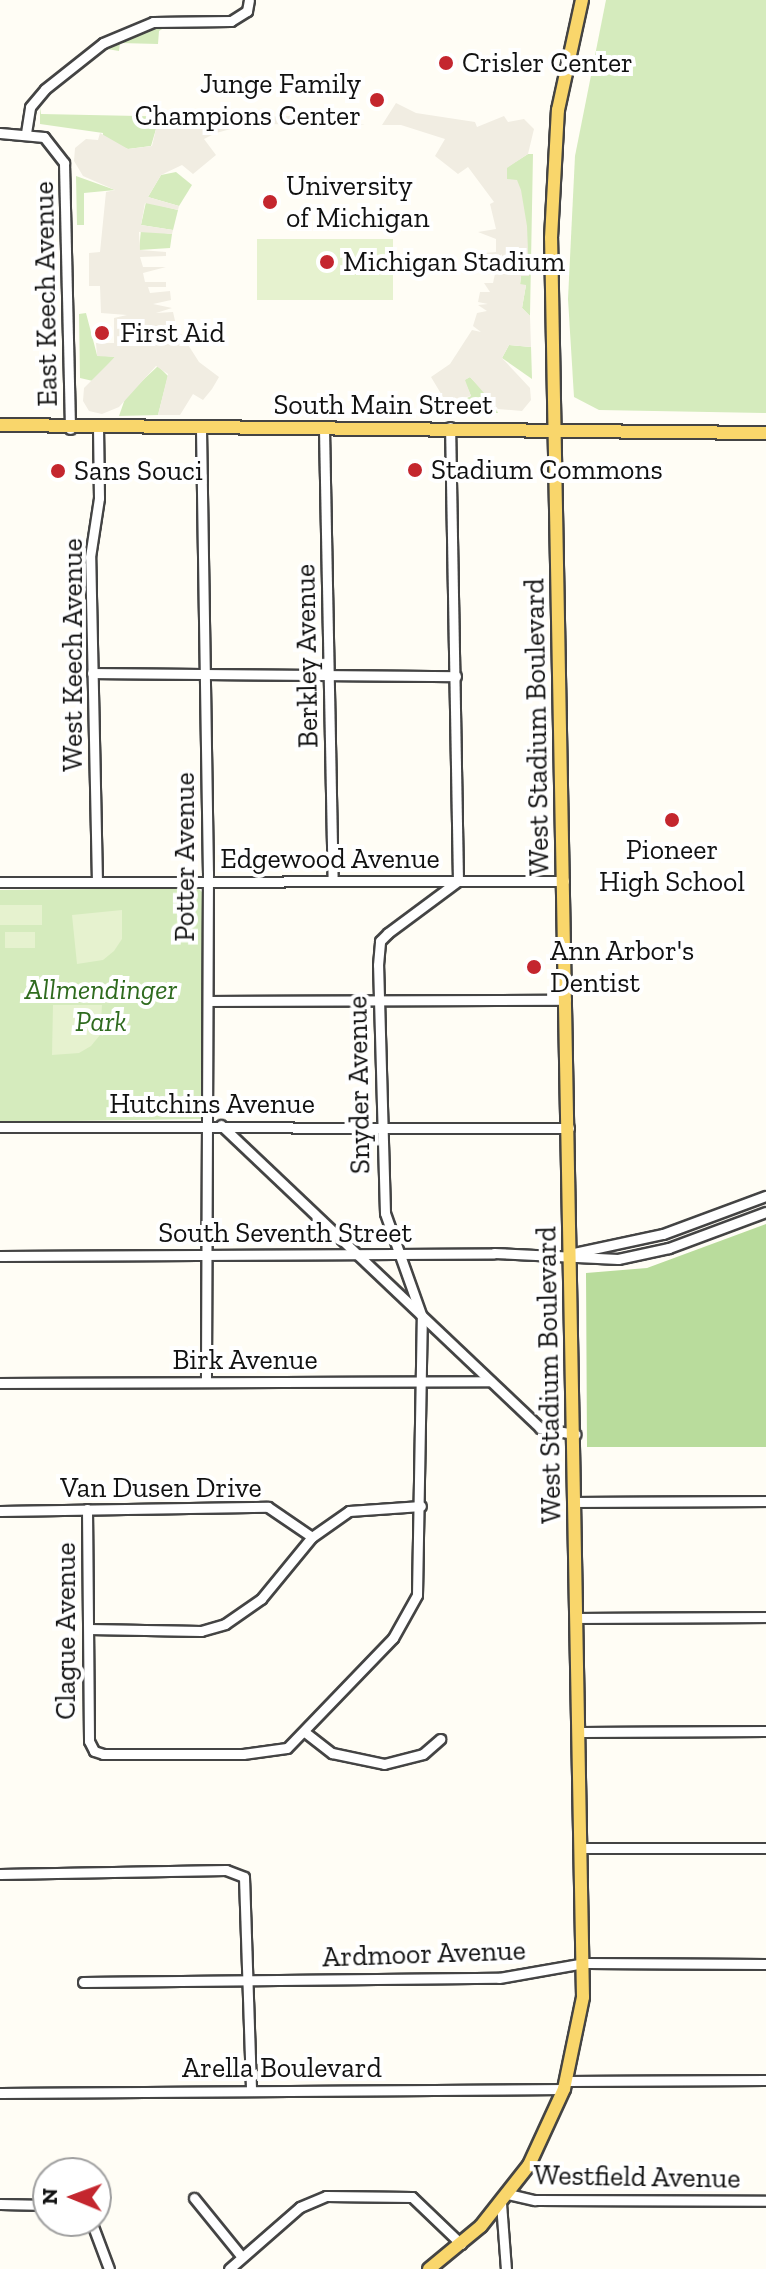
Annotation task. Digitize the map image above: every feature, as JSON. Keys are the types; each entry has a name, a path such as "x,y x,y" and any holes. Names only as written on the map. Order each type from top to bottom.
{"main road":[{"name":"West Stadium Boulevard","path":"429,2269 461,2244 504,2198 529,2165 566,2085 581,2024 583,1848 555,429 554,176 558,110 582,0"},
{"name":"South Main Street","path":"0,425 70,429 450,427 766,433"}],"street":[{"path":"0,133 26,133 30,107 45,89 103,43 153,22 231,21 247,11 249,0"},
{"name":"East Keech Avenue","path":"26,133 52,142 64,163 70,429"},
{"path":"450,427 458,881"},
{"name":"West Keech Avenue","path":"97,882 90,557 99,498 98,429"},
{"name":"Potter Avenue","path":"201,429 208,881 206,1381"},
{"name":"Berkley Avenue","path":"324,429 333,881"},
{"path":"92,673 456,676"},
{"name":"Snyder Avenue","path":"306,1733 410,1614 420,1579 422,1317 397,1254 385,1213 380,1127 380,941 458,881"},
{"name":"Edgewood Avenue","path":"0,882 564,881"},
{"path":"208,1001 566,1000"},
{"path":"221,1125 540,1428 575,1434"},
{"name":"Hutchins Avenue","path":"0,1127 569,1128"},
{"name":"South Seventh Street","path":"571,1254 663,1234 766,1196"},
{"name":"South Seventh Street","path":"0,1256 571,1254 599,1260 641,1256 766,1212"},
{"name":"Birk Avenue","path":"0,1383 490,1381"},
{"path":"575,1502 766,1501"},
{"path":"89,1629 201,1631 225,1624 261,1599 312,1537 349,1511 421,1506"},
{"name":"Van Dusen Drive","path":"0,1511 268,1507 312,1537"},
{"name":"Clague Avenue","path":"87,1509 88,1730 94,1751 271,1752 306,1733"},
{"path":"578,1618 766,1617"},
{"path":"581,1732 766,1731"},
{"path":"306,1733 332,1753 384,1764 423,1754 440,1739"},
{"path":"583,1848 766,1848"},
{"path":"0,1874 226,1870 239,1873 246,1883 251,2089"},
{"name":"Ardmoor Avenue","path":"83,1982 499,1978 584,1963 766,1964"},
{"name":"Arella Boulevard","path":"0,2093 766,2080"},
{"path":"229,2269 300,2207 326,2196 412,2197 461,2244"},
{"path":"194,2198 242,2257"},
{"path":"504,2198 506,2269"},
{"name":"Westfield Avenue","path":"504,2198 766,2201"},
{"path":"0,2204 32,2205"},
{"path":"97,2237 109,2269"}],"green space":[{"path":"606,0 766,0 766,413 599,410 574,397 568,299 575,156"},
{"path":"167,26 159,31 158,44 120,43 119,51 107,49 140,31"},
{"path":"40,107 41,114 187,117 187,122 156,129 151,146 128,149 103,139 103,133 40,124"},
{"path":"533,154 530,316 522,308 526,285 520,285 521,276 529,275 523,206 507,180 507,167"},
{"path":"176,172 192,185 179,206 148,197 161,175"},
{"path":"76,176 115,190 84,193 84,225 77,225"},
{"path":"146,202 178,210 173,230 141,225"},
{"path":"141,230 172,234 170,248 139,250"},
{"path":"257,239 393,239 393,300 257,300"},
{"path":"86,313 97,355 115,357 93,381 80,378 79,314"},
{"path":"509,345 531,347 532,379 502,358"},
{"path":"158,366 168,376 158,415 119,416 126,396"},
{"path":"470,377 491,398 498,413 467,413 461,401 471,396 464,380"},
{"name":"Allmendinger Park","path":"198,888 203,893 202,1119 0,1122 0,890"},
{"path":"0,905 42,905 42,925 0,925"},
{"path":"122,910 122,939 114,951 103,960 77,964 72,915"},
{"path":"5,932 35,932 35,948 5,948"},
{"path":"53,1005 102,1005 100,1035 91,1046 79,1053 52,1055"},
{"path":"766,1224 766,1447 587,1447 586,1273 647,1268"}],"shaded area":[{"path":"396,103 416,113 475,122 477,127 504,116 508,122 524,119 534,129 528,154 507,168 507,179 517,180 521,190 527,226 529,276 521,276 520,284 526,285 522,308 530,316 531,347 509,345 502,358 530,388 531,400 522,411 498,409 470,377 465,380 471,396 446,402 431,377 450,364 472,330 481,332 473,326 477,313 487,311 478,305 488,304 478,302 480,292 490,292 484,283 493,283 495,274 484,268 495,268 497,262 484,253 496,252 496,239 478,232 496,229 490,204 494,202 468,167 458,174 435,156 445,139 401,125 382,125"},
{"path":"290,116 366,125 249,124 216,133 204,139 216,155 193,174 182,165 161,175 148,197 179,206 178,210 145,203 141,225 173,230 172,234 139,232 140,250 166,252 166,256 140,257 143,267 166,267 143,273 145,282 166,282 166,287 148,287 150,293 170,291 171,300 153,304 172,308 156,313 173,312 176,325 166,329 178,329 199,362 219,377 212,389 203,400 193,394 180,415 158,415 168,374 156,366 119,407 102,414 89,411 83,401 84,388 115,357 97,356 96,343 114,343 114,318 127,315 101,313 100,286 89,286 89,253 100,252 106,192 115,190 83,176 74,161 75,148 86,139 98,140 100,133 128,149 152,146 156,129 216,118"}],"place":[{"name":"Crisler Center","path":"446,63"},
{"name":"Junge Family Champions Center","path":"377,100"},
{"name":"University of Michigan","path":"270,202"},
{"name":"Michigan Stadium","path":"327,262"},
{"name":"First Aid","path":"102,333"},
{"name":"Stadium Commons","path":"415,470"},
{"name":"Sans Souci","path":"58,471"},
{"name":"Pioneer High School","path":"672,820"},
{"name":"Ann Arbor's Dentist","path":"534,967"}]}
